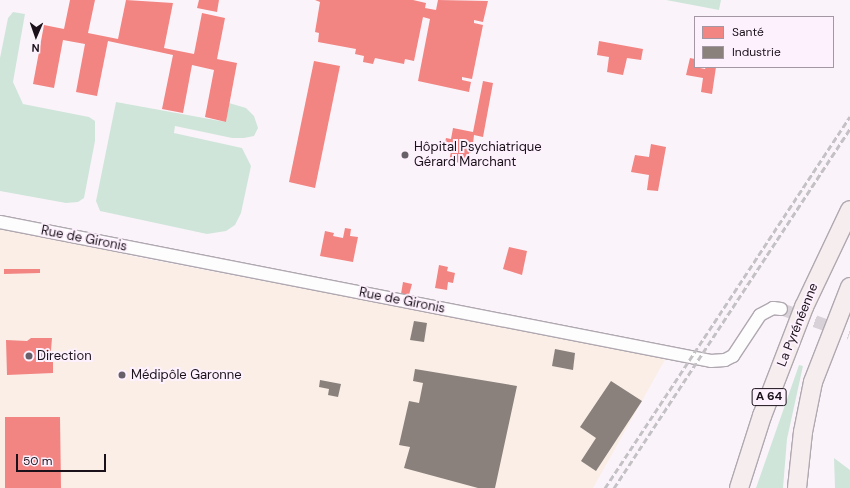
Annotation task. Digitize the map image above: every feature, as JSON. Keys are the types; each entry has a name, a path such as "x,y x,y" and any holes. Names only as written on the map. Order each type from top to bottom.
{"highway":[{"name":"La Pyrénéenne","path":"739,488 762,416 804,308 850,210"},
{"path":"797,488 803,432 814,382 850,287"}],"street":[{"name":"Rue de Gironis","path":"0,222 711,361 733,356 760,315 773,308 781,309"}],"shaded area":[{"path":"0,224 132,256 666,358 593,488 0,488"}],"green space":[{"path":"666,0 721,0 719,10"},
{"path":"13,12 25,14 13,82 23,104 89,117 95,121 95,141 84,198 78,202 66,203 0,191 0,58 8,18"},
{"path":"116,102 226,122 229,103 246,108 254,116 258,128 254,136 244,138 232,138 175,126 174,133 242,148 251,166 241,213 235,225 226,231 207,234 100,211 96,201"},
{"path":"799,365 803,366 787,439 783,488 756,488"},
{"path":"834,458 850,470 850,488 835,488"}],"building: Santé":[{"path":"70,0 95,0 88,33 118,39 126,0 173,3 164,48 194,54 202,13 225,18 217,59 237,63 226,122 205,117 214,70 192,65 183,113 162,109 173,55 108,41 97,96 76,92 85,44 63,40 54,88 33,84 44,25 64,29"},
{"path":"199,0 219,0 217,12 197,8"},
{"path":"315,0 413,0 426,3 425,8 436,10 438,0 488,1 483,22 474,20 474,23 483,25 472,79 462,77 462,80 471,82 469,92 418,81 430,19 423,17 414,61 405,59 404,64 375,58 373,64 363,62 364,56 355,54 356,49 318,42 319,33 315,32 320,2"},
{"path":"599,41 643,49 641,60 627,58 623,75 607,72 609,57 597,55"},
{"path":"690,58 694,59 694,68 716,68 712,94 701,92 703,78 686,75"},
{"path":"314,61 340,66 315,188 289,182"},
{"path":"483,81 493,83 483,137 474,135 472,153 469,153 467,164 449,161 452,147 444,146 446,138 451,139 453,128 473,132"},
{"path":"651,144 666,147 658,191 647,190 649,175 631,172 635,155 649,157"},
{"path":"345,228 351,229 350,236 358,237 353,262 320,256 325,231 334,233 333,236 343,238"},
{"path":"509,247 527,251 522,275 503,269"},
{"path":"439,265 448,267 447,271 455,273 453,283 448,282 447,290 435,288"},
{"path":"4,269 40,269 40,273 4,274"},
{"path":"403,282 412,284 409,295 401,294"},
{"name":"Direction","path":"31,338 52,338 50,362 53,362 53,373 7,375 6,340 27,341"},
{"path":"5,417 60,417 61,488 5,488"}],"building: Industrie":[{"path":"414,321 427,323 424,342 410,340"},
{"path":"555,349 575,353 573,370 552,366"},
{"path":"415,369 517,386 495,488 478,488 404,468 410,447 399,445 409,401 419,403 423,383 413,381"},
{"path":"320,380 341,384 338,397 328,395 329,389 319,387"},
{"path":"611,381 642,401 596,471 581,461 596,438 580,427"}],"tunnel":[{"path":"781,309 850,334"}],"railway":[{"path":"605,488 850,117"},
{"path":"614,488 850,129"}],"place":[{"name":"Hôpital Psychiatrique Gérard Marchant","path":"405,155"},
{"name":"Direction","path":"29,356"},
{"name":"Médipôle Garonne","path":"122,375"}]}
